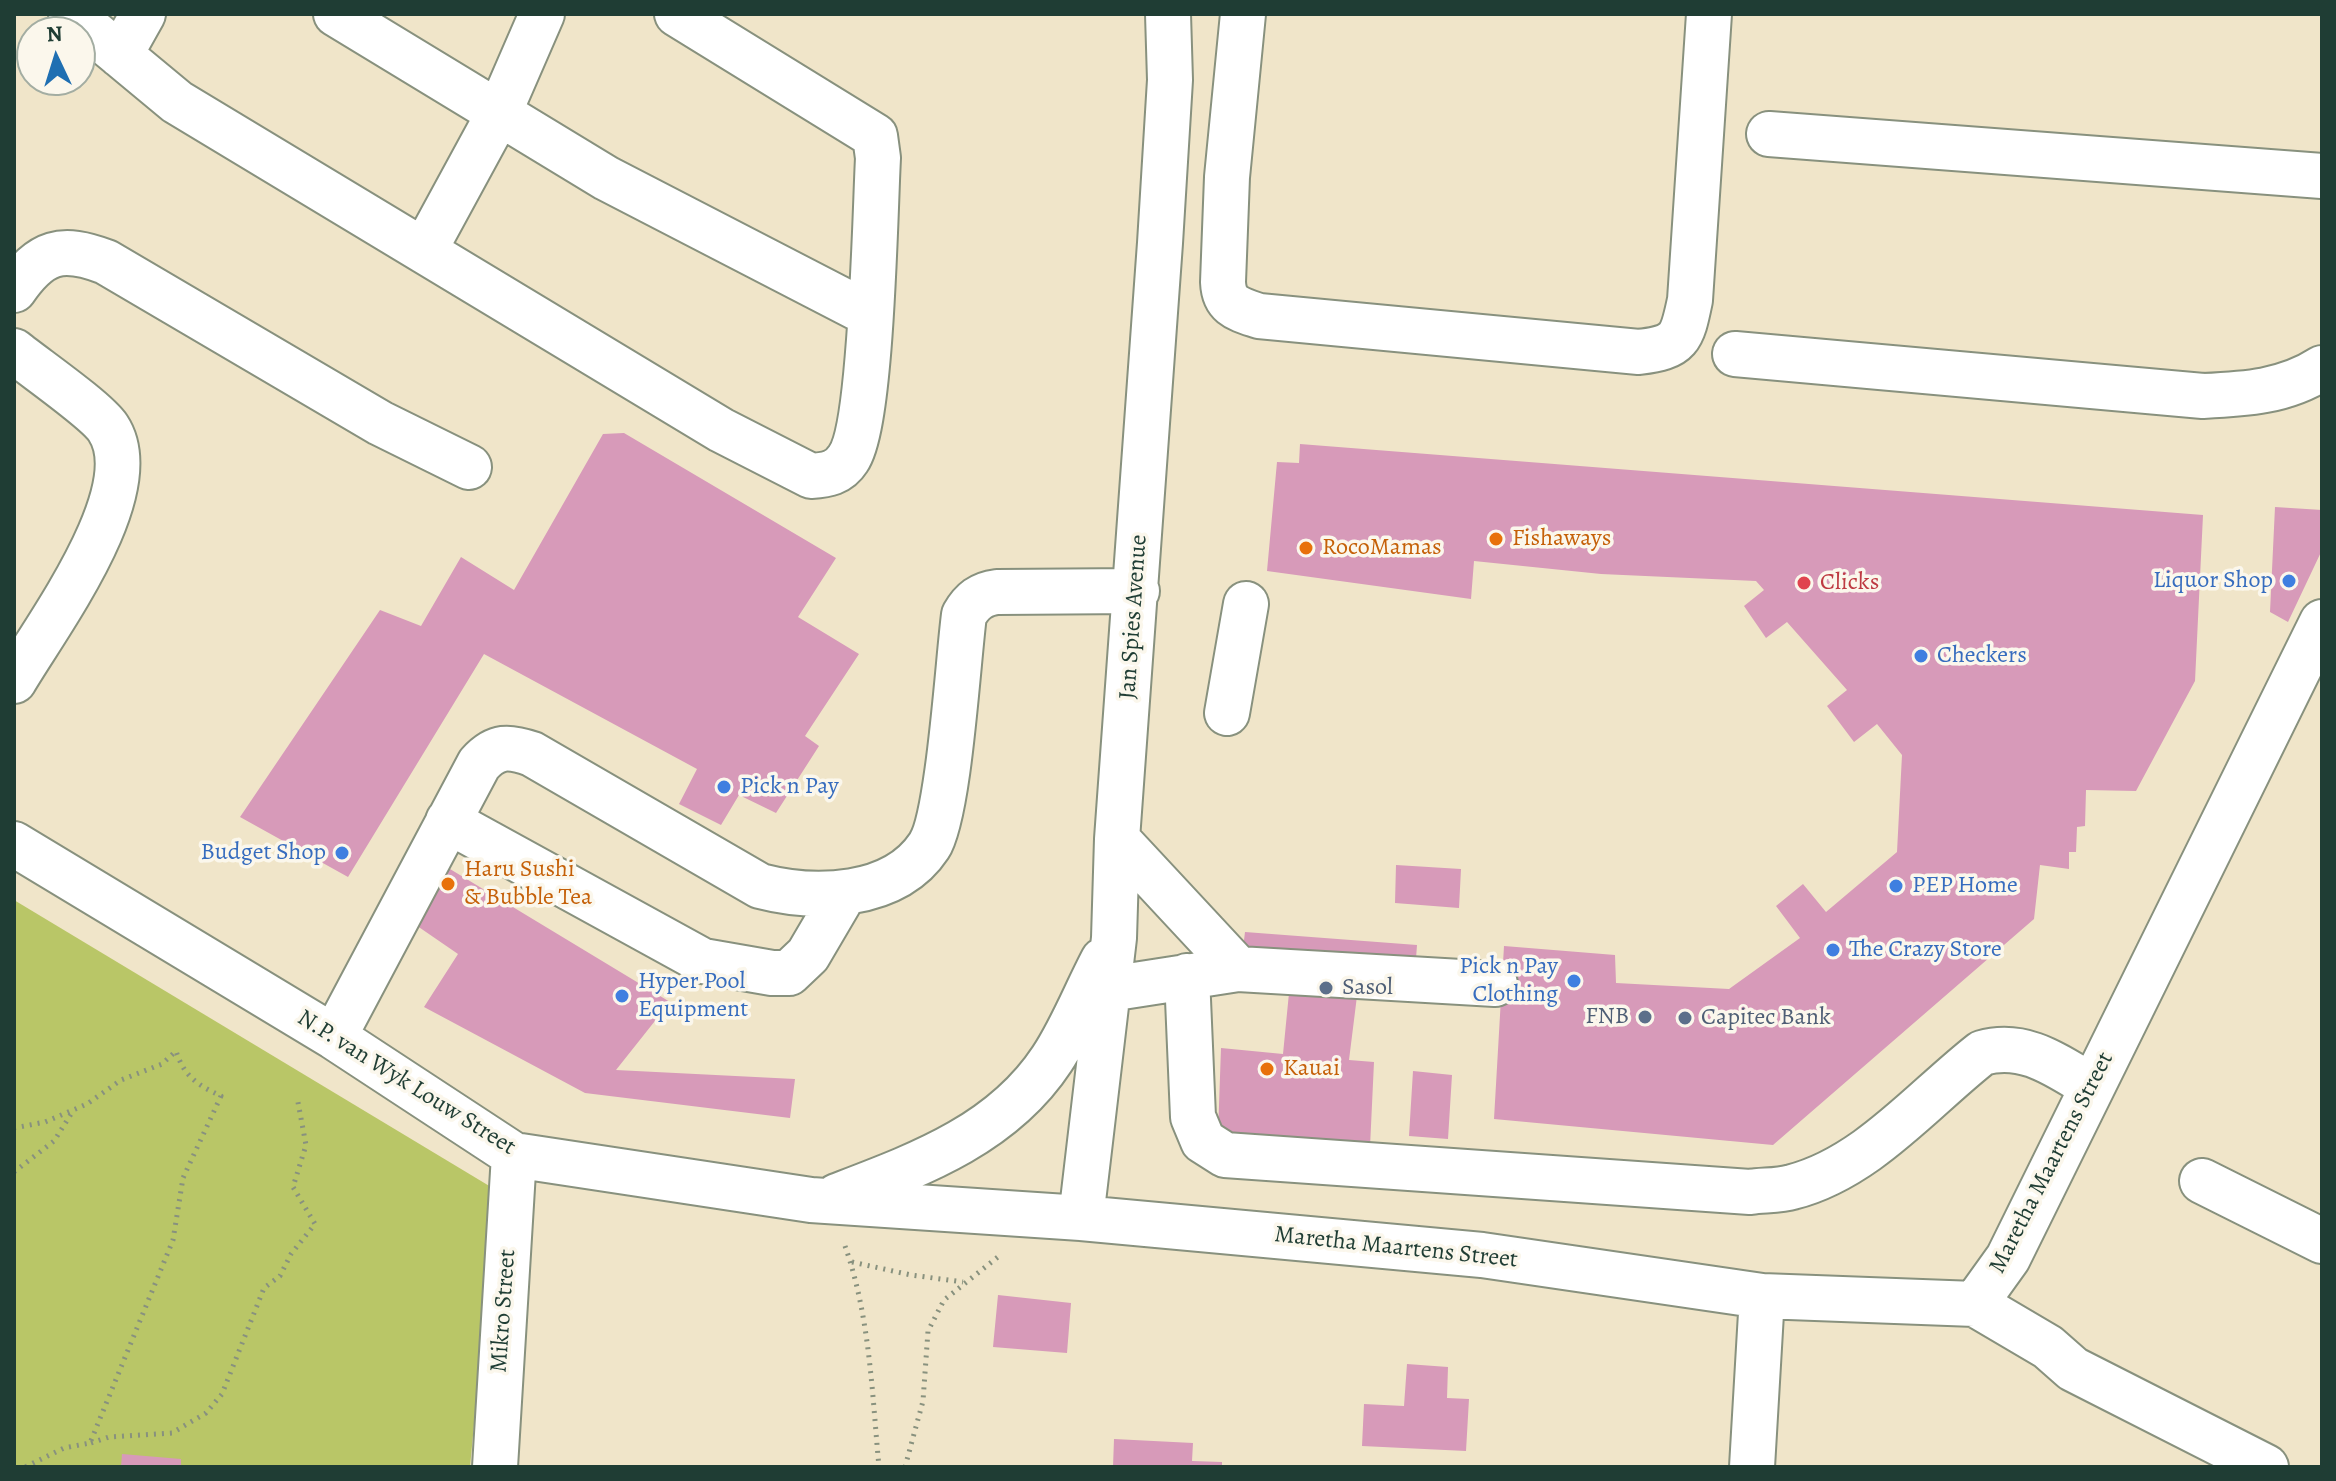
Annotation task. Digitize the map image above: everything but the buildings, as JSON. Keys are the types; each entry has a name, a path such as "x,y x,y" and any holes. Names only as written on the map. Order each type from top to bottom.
{"street":[{"path":"71,14 177,102 721,430 811,476 827,475 841,469 851,456 864,392 878,158 875,136 677,14"},
{"path":"120,55 143,14"},
{"path":"336,14 606,178 869,314"},
{"path":"424,251 499,113 542,14"},
{"name":"Jan Spies Avenue","path":"1092,1219 1114,938 1117,839 1137,591 1168,110 1168,14"},
{"path":"1243,14 1227,177 1223,282 1224,296 1229,303 1259,316 1639,352 1661,349 1678,341 1685,328 1690,300 1709,14"},
{"path":"1769,134 2322,176"},
{"path":"14,290 36,262 73,252 106,262 380,423 469,467"},
{"path":"14,351 107,426 118,447 119,470 107,523 14,681"},
{"path":"1735,354 2203,396 2254,394 2304,380 2322,368"},
{"path":"334,1037 479,764 495,750 505,747 532,754 760,886 794,895 845,892 882,883 910,868 931,844 941,811 964,615 970,605 979,597 997,592 1137,591"},
{"path":"1227,713 1246,604"},
{"name":"Maretha Maartens Street","path":"1092,1219 1482,1255 1762,1296 1975,1304 2008,1258 2322,622"},
{"path":"448,821 703,961 789,973 808,955 845,892"},
{"path":"1117,839 1238,969"},
{"name":"N.P. van Wyk Louw Street","path":"14,844 334,1037 514,1155 811,1200 1092,1219"},
{"path":"811,1200 832,1198 922,1164 973,1137 1015,1104 1052,1059 1114,938"},
{"path":"1109,989 1238,969 1495,984"},
{"path":"1187,976 1189,1089 1193,1117 1203,1141 1225,1155 1240,1157 1750,1192 1791,1188 1826,1176 1855,1160 1982,1053 2001,1048 2023,1051 2042,1057 2091,1086"},
{"name":"Mikro Street","path":"495,1467 514,1155"},
{"path":"2202,1181 2322,1241"},
{"path":"1752,1467 1762,1296"},
{"path":"1975,1304 2048,1347 2073,1369 2266,1467"}],"path":[{"path":"14,1128 45,1122 73,1111 121,1080 162,1064 176,1051 182,1070 193,1081 221,1096 183,1178 173,1240 153,1295 90,1443"},
{"path":"25,1467 64,1448 109,1437 172,1433 194,1422 222,1394 264,1288 280,1276 291,1254 315,1224 293,1187 306,1145 297,1097"},
{"path":"14,1172 54,1141 73,1111"},
{"path":"845,1246 866,1336 879,1467"},
{"path":"905,1467 923,1401 928,1331 944,1300 999,1256"},
{"path":"851,1262 964,1282"}],"green space":[{"path":"14,900 496,1190 470,1467 14,1467"}],"place":[{"name":"Fishaways","path":"1496,539"},
{"name":"RocoMamas","path":"1306,548"},
{"name":"Liquor Shop","path":"2289,581"},
{"name":"Clicks","path":"1804,583"},
{"name":"Checkers","path":"1921,656"},
{"name":"Pick n Pay","path":"724,787"},
{"name":"Budget Shop","path":"342,853"},
{"name":"Haru Sushi & Bubble Tea","path":"448,884"},
{"name":"PEP Home","path":"1896,886"},
{"name":"The Crazy Store","path":"1833,950"},
{"name":"Pick n Pay Clothing","path":"1574,981"},
{"name":"Sasol","path":"1326,988"},
{"name":"Hyper Pool Equipment","path":"622,996"},
{"name":"FNB","path":"1645,1017"},
{"name":"Capitec Bank","path":"1685,1018"},
{"name":"Kauai","path":"1267,1069"}]}
